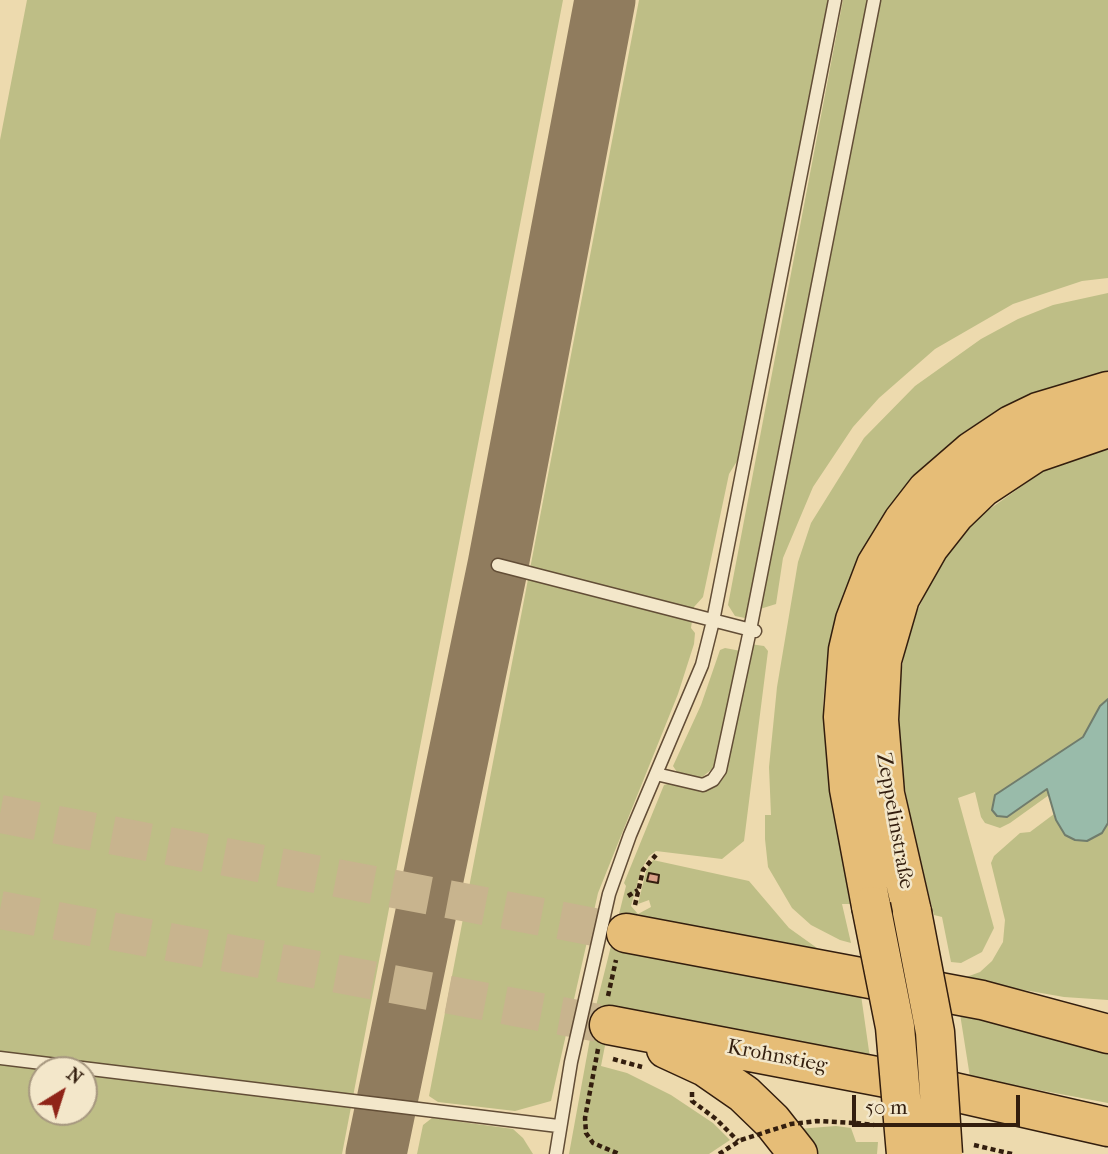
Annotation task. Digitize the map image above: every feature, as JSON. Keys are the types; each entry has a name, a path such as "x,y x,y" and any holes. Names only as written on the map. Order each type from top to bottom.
{"highway":[{"path":"906,1154 904,1100 894,1017 849,789 843,717 848,650 855,620 876,565 902,521 927,490 972,451 1011,425 1038,412 1108,391"},
{"name":"Zeppelinstraße","path":"958,1150 912,912 889,819 878,720 882,660 900,598 941,530 982,488 1035,453 1108,428"},
{"path":"629,913 982,1000 1108,1034"},
{"path":"982,1000 1108,1014"},
{"name":"Krohnstieg","path":"798,1154 761,1109 722,1078 678,1054 609,1026 933,1087 1108,1127"}],"lane":[{"path":"556,1154 558,1126 610,894 630,835 702,665 713,621 835,0"},
{"path":"656,774 703,785 713,780 720,770 753,630 874,0"},
{"path":"498,565 753,630"},
{"path":"0,1058 558,1126"}],"path":[{"path":"629,913 643,870 656,855"},
{"path":"629,913 630,892 638,890"},
{"path":"692,1101 739,1140"},
{"path":"719,1154 739,1140 791,1124 817,1121 874,1125"},
{"path":"958,1150 1012,1154"}],"green space":[{"path":"27,0 563,0 342,1154 0,1154 0,140"},
{"path":"639,0 828,0 739,458 729,474 703,597 694,607 691,628 695,633 694,644 678,694 598,893 551,1101 515,1111 438,1102 429,1096"},
{"path":"843,0 870,0 750,619 735,616 728,605"},
{"path":"877,0 1108,0 1108,278 1082,281 1013,304 935,349 879,398 853,427 813,487 783,558 776,604 760,609"},
{"path":"1108,293 1108,372 1039,391 996,411 961,434 925,465 894,501 853,570 835,623 827,660 823,704 833,808 850,904 842,904 851,943 840,940 811,925 792,908 768,867 765,839 765,815 771,815 769,767 777,687 798,562 811,523 864,438 915,386 981,339 1018,319 1053,305"},
{"path":"1108,449 1108,699 1100,706 1083,737 995,795 1048,788 1049,795 1010,823 1000,828 985,823 975,792 958,798 994,928 982,952 961,963 951,962 942,917 934,915 909,814 901,763 898,719 901,673 909,629 939,564 980,516 1043,471"},
{"path":"750,644 764,646 768,651 744,841 722,859 656,851 649,856 641,870 631,906 638,914 651,907 649,900 638,904 646,871 653,860 749,881 789,928 824,953 861,995 870,1058 612,1010 601,1066 627,1073 671,1095 713,1123 730,1140 709,1154 569,1154 596,1006 626,886 624,883 664,785 673,782 717,783"},
{"path":"725,648 741,651 717,765 701,778 679,775 673,766 701,705 720,650"},
{"path":"1054,814 1056,820 1102,833 1108,824 1108,1000 1064,997 961,979 980,972 992,961 1003,942 1005,920 991,863 994,856 1020,833 1030,832"},
{"path":"960,1014 1108,1047 1108,1103 970,1077"},
{"path":"432,1118 513,1129 523,1138 533,1154 417,1154 423,1125"},
{"path":"836,1126 851,1128 856,1142 878,1142 877,1154 815,1154 798,1129"}],"shaded area":[{"path":"1108,699 1108,823 1102,833 1087,841 1075,840 1065,835 1056,820 1047,789 1007,817 997,816 992,810 995,795 1083,737 1100,706"}],"building":[{"path":"649,873 659,875 658,883 647,881"}],"taxiway":[{"path":"376,1154 498,565 605,0"}],"tunnel":[{"path":"0,814 626,933"},
{"path":"0,910 609,1025"}]}
